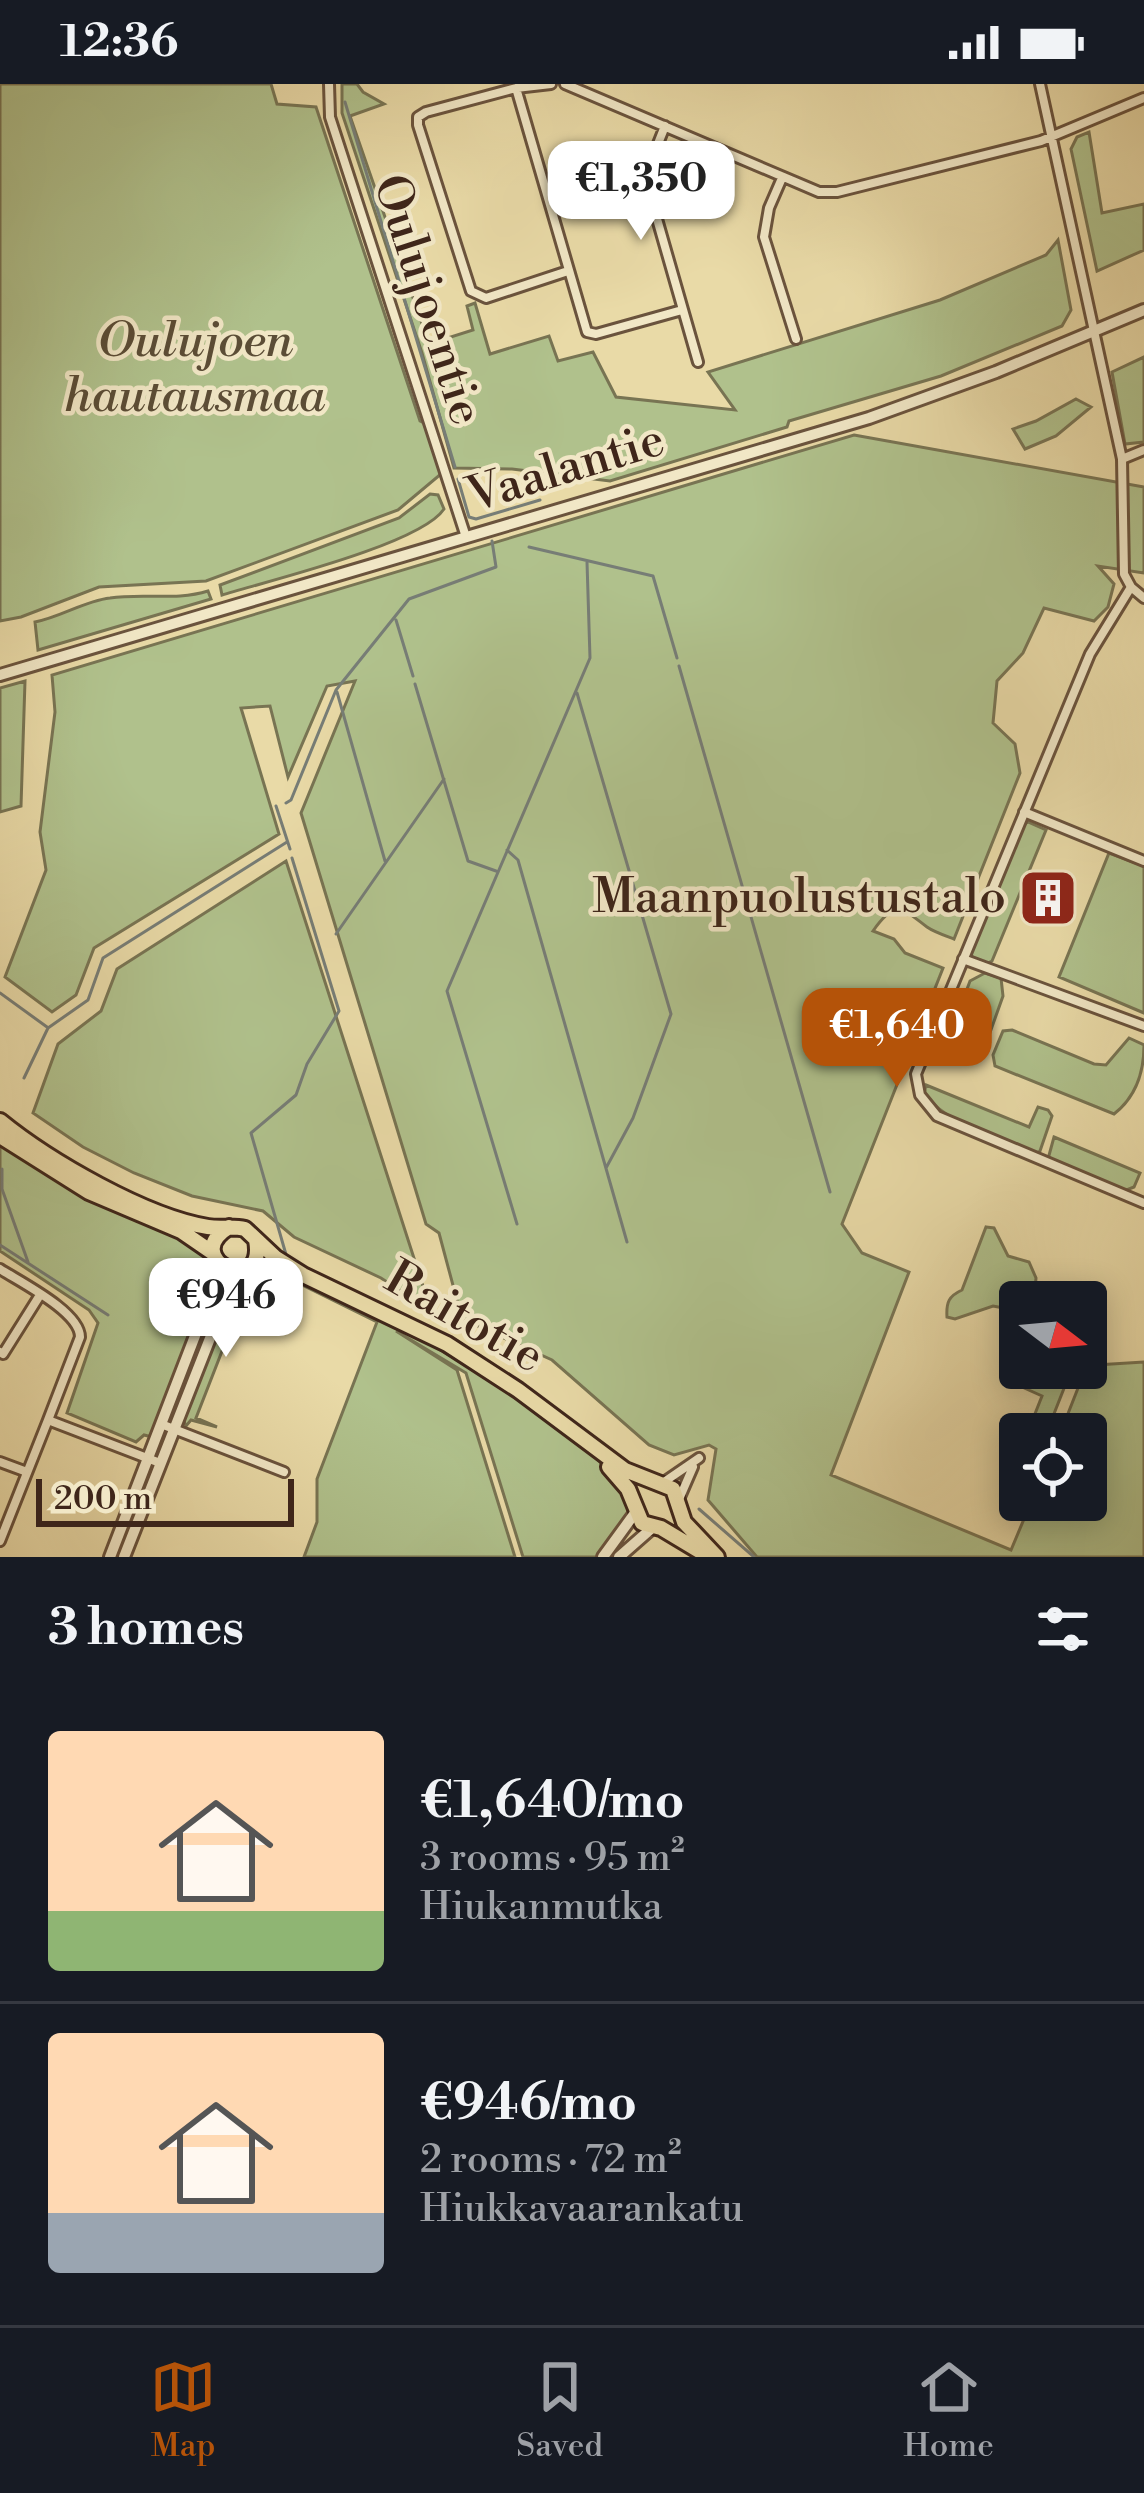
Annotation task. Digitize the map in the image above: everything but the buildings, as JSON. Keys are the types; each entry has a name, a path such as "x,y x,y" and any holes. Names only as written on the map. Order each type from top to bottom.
{"main road":[{"path":"0,1121 53,1158 134,1200 210,1228 245,1228 256,1240 257,1257 243,1270 223,1268 181,1231 75,1184 0,1136"},
{"path":"214,1256 218,1234 229,1227"},
{"name":"Raitotie","path":"256,1240 303,1275 447,1344 625,1470 657,1483"},
{"name":"Raitotie","path":"243,1270 273,1268 303,1275"},
{"name":"Raitotie","path":"579,1438 620,1477 635,1508"},
{"path":"657,1483 674,1489 684,1522 713,1557 657,1528 635,1508 638,1492 657,1483"},
{"path":"657,1528 675,1520 680,1504"}],"street":[{"name":"Oulujoentie","path":"329,84 330,117 466,537"},
{"path":"551,84 516,88 426,112 418,117 418,125 476,296 486,298 568,271"},
{"path":"565,84 819,192 837,192 1052,138 1144,98"},
{"path":"1040,84 1122,459 1123,568 1131,587 1144,598"},
{"path":"516,88 587,332 596,334 682,310"},
{"path":"665,126 647,184 698,362"},
{"path":"782,178 769,208 764,237 796,339"},
{"name":"Vaalantie","path":"0,675 869,418 1144,310"},
{"path":"1122,459 1144,450"},
{"path":"1131,587 1090,654 916,1074 920,1095 937,1116 1144,1203"},
{"path":"1024,812 1144,861"},
{"path":"964,959 1144,1026"},
{"path":"124,1557 161,1424 213,1289 214,1256"},
{"path":"0,1269 70,1315 81,1332 0,1541"},
{"path":"110,1557 154,1461 175,1429 226,1295 243,1270"},
{"path":"0,1352 3,1354 40,1295"},
{"path":"48,1420 154,1461"},
{"path":"161,1424 284,1472"},
{"path":"657,1483 697,1460 680,1504"},
{"path":"0,1462 27,1472"},
{"path":"603,1557 635,1508"},
{"path":"619,1557 657,1528"}],"green space":[{"name":"Oulujoen hautausmaa","path":"0,84 271,84 277,104 316,107 441,474 398,510 206,581 99,587 0,621"},
{"path":"342,84 357,84 384,104 350,116 429,344 473,330 467,306 475,303 490,354 549,336 558,361 593,352 616,397 735,410 708,372 940,300 1046,255 1058,240 1071,310 1062,326 941,376 610,481 512,469 454,468 422,353 342,113"},
{"path":"1089,132 1102,213 1144,204 1144,250 1097,271 1071,149 1077,137"},
{"path":"1144,357 1144,442 1125,444 1112,372"},
{"path":"1076,399 1091,407 1056,436 1025,449 1013,429"},
{"path":"854,435 1144,487 1144,573 1098,566 1114,584 1108,607 1094,621 1044,608 1023,653 997,681 993,723 1015,744 1020,773 954,939 900,910 888,914 873,931 894,939 905,953 943,968 842,1224 862,1253 909,1272 831,1475 1011,1550 1023,1521 1107,1521 1107,1413 1068,1413 1078,1389 1107,1389 1107,1364 1144,1362 1144,1557 757,1557 708,1500 716,1449 709,1445 674,1455 649,1445 552,1360 462,1319 439,1233 426,1224 301,813 355,681 327,686 288,777 270,706 241,708 279,834 94,948 76,995 52,1012 5,977 46,870 40,832 55,712 52,675"},
{"path":"430,494 438,495 444,509 406,535 342,560 222,595 220,585 399,518"},
{"path":"208,591 211,599 38,650 35,622 91,602"},
{"path":"25,681 21,806 0,812 0,688"},
{"path":"1028,822 1046,830 992,961 986,964 973,959 970,951 1021,825"},
{"path":"1109,853 1144,866 1144,1013 1059,977"},
{"path":"286,861 431,1311 381,1278 294,1237 263,1211 192,1196 134,1173 83,1147 33,1113 58,1044 101,1011 117,969"},
{"path":"985,973 1001,978 1003,996 987,1041 976,1047 959,1040 952,1030 970,981"},
{"path":"1012,1030 1106,1065 1129,1038 1144,1045 1138,1083 1114,1114 995,1066 993,1055 1003,1031"},
{"path":"926,1085 1029,1127 1038,1107 1048,1110 1052,1116 1040,1151 1035,1154 960,1123 924,1094"},
{"path":"1054,1137 1140,1173 1134,1187 1124,1191 1048,1159"},
{"path":"0,1140 211,1254 210,1290 152,1437 144,1435 136,1442 67,1413 98,1323 89,1310 0,1251"},
{"path":"986,1227 994,1228 1008,1256 1029,1262 1036,1278 999,1281 999,1307 947,1317 949,1300 962,1290"},
{"path":"258,1270 293,1279 405,1330 531,1407 583,1446 618,1482 630,1511 622,1529 598,1557 523,1557 466,1373 396,1331 457,1370 515,1557 304,1557 317,1522 317,1479 377,1322 300,1284 277,1282 271,1296 247,1287 196,1418 217,1427 191,1420 186,1426 183,1419 229,1298 245,1273"},
{"path":"1026,1389 1064,1389 1054,1413 1035,1413 1042,1396"}],"waterway":[{"path":"345,102 455,467"},
{"path":"458,479 469,517 476,519 540,500"},
{"path":"286,803 336,690 409,599 496,567 492,541"},
{"path":"529,547 653,576 677,658"},
{"path":"517,1224 447,991 590,658 587,562"},
{"path":"396,620 413,676"},
{"path":"679,666 830,1192"},
{"path":"415,684 468,861 496,871"},
{"path":"337,692 385,861"},
{"path":"577,693 671,1014 633,1118 606,1168"},
{"path":"336,934 444,779"},
{"path":"276,806 290,849"},
{"path":"24,1078 48,1028 88,1000 103,958 287,842"},
{"path":"507,850 518,860 627,1242"},
{"path":"287,1258 251,1133 296,1095 307,1064 339,1011 292,858"},
{"path":"0,993 47,1027"},
{"path":"2,1169 2,1189 28,1262"},
{"path":"0,1245 108,1315"},
{"path":"293,1278 299,1299"},
{"path":"699,1509 754,1557"}],"place":[{"name":"Maanpuolustustalo","path":"1048,898"}]}
